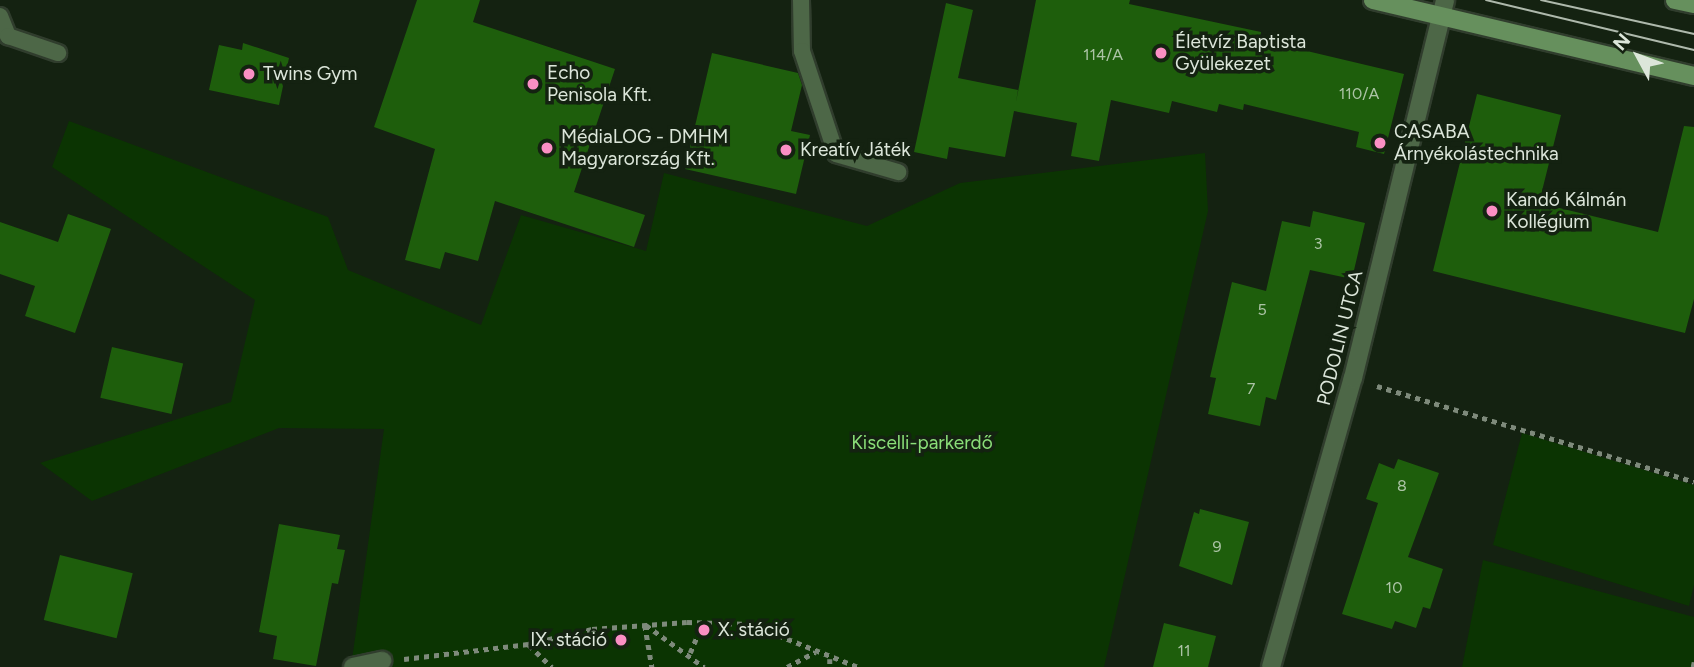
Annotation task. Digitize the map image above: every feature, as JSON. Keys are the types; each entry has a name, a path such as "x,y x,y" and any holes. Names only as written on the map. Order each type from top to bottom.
{"main road":[{"path":"1373,0 1441,8 1694,76"},
{"path":"1675,0 1694,4"}],"street":[{"name":"PODOLIN UTCA","path":"1271,667 1353,378 1441,8"},
{"path":"354,667 382,661"}],"lane":[{"path":"801,0 802,51 836,154 898,172"},
{"path":"0,16 8,36 58,53"}],"path":[{"path":"1353,378 1694,482"},
{"path":"690,654 703,622"},
{"path":"382,661 528,645 592,629 703,622 750,624 830,659 858,667"},
{"path":"644,624 690,654 704,667"},
{"path":"644,624 652,667"},
{"path":"528,645 552,667"},
{"path":"786,667 815,652"},
{"path":"830,659 830,667"},
{"path":"1693,667 1694,662"}],"green space":[{"name":"Kiscelli-parkerdő","path":"69,121 328,217 348,270 481,325 521,215 646,251 664,173 867,226 960,183 1205,153 1208,211 1104,667 351,667 384,429 279,428 92,501 40,463 231,402 255,300 52,167"},
{"path":"1522,433 1694,485 1694,585 1689,606 1493,545"},
{"path":"1483,560 1694,617 1694,667 1462,667"}],"building":[{"path":"417,0 480,0 473,22 615,69 574,192 645,215 634,247 495,201 478,261 445,252 440,269 405,260 435,149 374,127"},
{"path":"1036,0 1130,0 1129,4 1261,32 1260,40 1404,74 1384,154 1356,147 1359,132 1244,104 1243,110 1219,104 1217,112 1172,101 1169,113 1111,100 1099,161 1071,156 1077,123 1014,111 1005,157 949,147 947,159 914,152 946,3 973,10 958,78 1018,90 1016,102"},
{"name":"Twins Gym","path":"243,43 289,58 279,105 209,90 219,45 242,50"},
{"path":"712,53 798,73 802,85 791,131 810,135 796,194 685,169"},
{"name":"Kandó Kálmán Kollégium","path":"1477,94 1561,115 1539,203 1658,232 1684,126 1694,127 1694,299 1685,333 1433,271"},
{"path":"1313,211 1365,223 1352,279 1310,270 1276,400 1266,397 1260,426 1208,414 1216,378 1210,377 1232,282 1266,291 1282,221 1310,227"},
{"path":"68,214 111,229 75,333 25,316 35,286 0,274 0,222 58,242"},
{"path":"112,347 183,363 171,414 100,398"},
{"path":"1398,459 1439,473 1408,557 1443,569 1430,609 1423,607 1416,628 1395,621 1392,629 1342,614 1378,503 1366,499 1379,463 1394,469"},
{"path":"1200,509 1249,522 1232,585 1179,566 1194,512 1199,514"},
{"path":"279,524 340,535 337,549 345,550 338,584 332,583 316,666 273,659 277,636 259,632"},
{"path":"60,555 133,573 117,638 44,620"},
{"path":"1164,623 1216,636 1208,667 1153,667"}],"tram line":[{"path":"1486,0 1694,50"},
{"path":"1541,0 1694,34"}],"place":[{"name":"Életvíz Baptista Gyülekezet","path":"1161,53"},
{"name":"Twins Gym","path":"249,74"},
{"name":"Echo Penisola Kft.","path":"533,84"},
{"name":"CASABA Árnyékolástechnika","path":"1380,143"},
{"name":"MédiaLOG - DMHM Magyarország Kft.","path":"547,148"},
{"name":"Kreatív Játék","path":"786,150"},
{"name":"Kandó Kálmán Kollégium","path":"1492,211"},
{"name":"X. stáció","path":"704,630"},
{"name":"IX. stáció","path":"621,640"}]}
